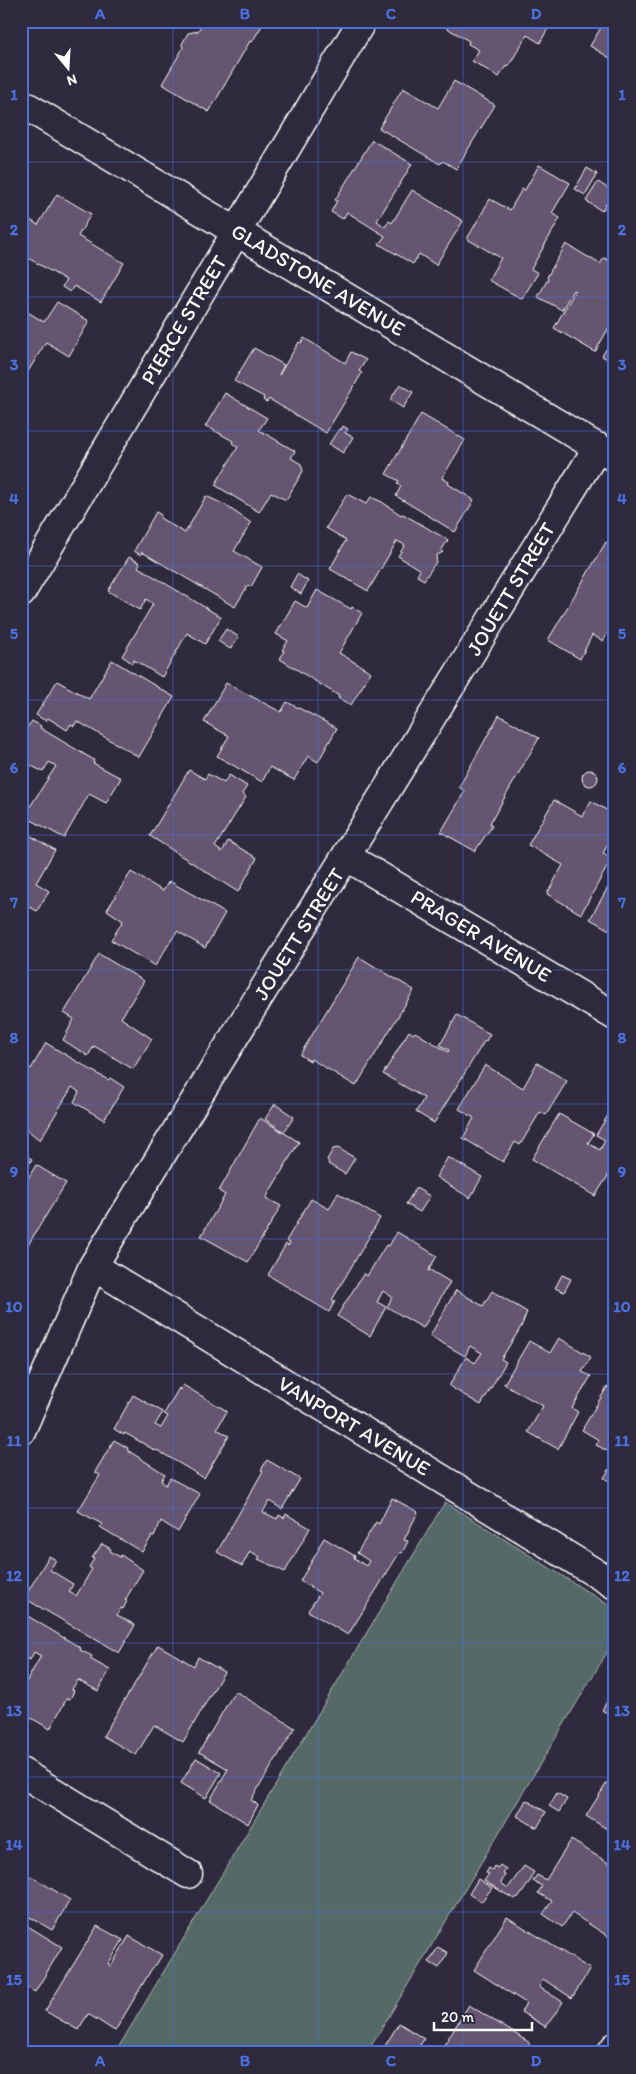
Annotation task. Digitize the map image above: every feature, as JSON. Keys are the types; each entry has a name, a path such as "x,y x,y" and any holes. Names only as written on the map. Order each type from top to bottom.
{"street":[{"name":"PIERCE STREET","path":"21,593 362,21"},
{"name":"GLADSTONE AVENUE","path":"21,103 606,453"},
{"name":"JOUETT STREET","path":"21,1431 93,1266 347,857 606,453"},
{"name":"PRAGER AVENUE","path":"347,857 615,1016"},
{"name":"VANPORT AVENUE","path":"93,1266 615,1585"},
{"path":"21,1772 188,1874"},
{"path":"611,2053 615,2047"}],"green space":[{"path":"445,1502 615,1609 615,1639 367,2053 115,2053"}],"building":[{"path":"204,21 259,21 263,24 252,42 250,41 209,112 162,84 183,48 182,44 188,33 198,31"},
{"path":"448,21 552,21 540,43 527,35 508,67 506,66 499,77 472,61 479,50 468,44 469,41 445,27"},
{"path":"605,21 615,21 615,61 590,46"},
{"path":"454,81 495,105 456,169 443,161 440,164 379,128 403,88 438,108"},
{"path":"372,140 412,164 377,221 385,227 389,221 392,223 412,190 463,221 436,265 419,254 413,264 379,244 385,236 347,212 343,219 331,212 337,201 335,200"},
{"path":"539,165 570,183 552,213 560,218 531,269 538,273 522,299 488,280 501,258 467,239 490,199 510,210 522,189 525,190"},
{"path":"587,168 597,174 585,195 575,189"},
{"path":"598,182 614,192 602,211 586,201"},
{"path":"57,194 91,214 78,236 124,263 101,302 74,286 70,292 62,287 66,280 21,254 21,228 27,218 38,225"},
{"path":"566,244 600,264 604,258 615,264 615,317 595,352 554,328 575,291 573,290 562,310 538,297"},
{"path":"57,302 89,321 69,356 46,342 21,383 21,308 44,322"},
{"path":"615,335 615,363 602,356"},
{"path":"304,338 345,363 351,352 366,360 359,371 362,373 326,433 269,399 267,402 263,400 264,397 234,381 254,348 284,365 279,375 299,342 301,343"},
{"path":"400,384 413,392 403,408 390,400"},
{"path":"225,393 267,418 259,430 295,451 291,458 301,464 303,471 286,500 271,492 259,512 215,485 238,447 232,443 233,441 205,427"},
{"path":"421,414 465,440 442,478 449,482 448,484 474,500 455,532 396,496 401,486 397,484 399,481 386,474"},
{"path":"343,426 348,429 345,433 353,437 343,453 329,444"},
{"path":"347,494 366,504 371,497 382,502 401,515 403,514 448,540 441,551 443,552 437,555 436,562 424,580 417,576 420,570 398,556 405,545 397,541 368,591 330,569 346,540 326,528"},
{"path":"206,496 225,505 251,523 234,551 262,567 251,587 248,585 235,607 142,552 141,555 134,551 156,512 161,515 160,518 185,533"},
{"path":"606,542 615,547 615,622 603,641 592,635 580,659 548,640"},
{"path":"129,557 140,563 138,567 221,617 205,644 187,633 162,677 134,660 132,663 122,656 153,604 146,599 140,610 108,591"},
{"path":"297,574 308,581 301,594 290,587"},
{"path":"317,590 362,613 339,653 371,672 351,705 280,659 284,651 282,650 288,641 276,634 295,601 307,608"},
{"path":"226,629 239,637 230,649 218,641"},
{"path":"112,660 174,697 139,757 77,721 74,726 71,724 67,730 48,718 46,721 36,715 57,681 89,699"},
{"path":"226,683 281,712 287,702 337,728 318,762 308,756 294,780 270,767 262,782 217,756 229,736 204,722"},
{"path":"499,715 539,738 490,823 492,826 475,851 441,832 465,791 459,787"},
{"path":"32,721 41,726 40,728 94,760 93,763 121,778 106,803 89,794 64,838 24,816 56,766 49,762 43,772 21,760 21,736"},
{"path":"189,770 205,779 208,774 224,783 229,775 247,786 242,794 246,797 215,847 222,852 228,841 257,858 238,892 150,836"},
{"path":"587,770 593,770 598,775 596,784 587,786 582,781 582,775"},
{"path":"554,800 582,816 591,801 615,815 613,835 603,853 612,858 581,914 547,894 563,865 528,845"},
{"path":"21,830 55,850 36,883 49,891 37,911 24,904 21,909"},
{"path":"131,872 163,891 169,881 225,913 205,948 177,931 155,966 111,940 123,921 107,910"},
{"path":"615,875 615,933 590,919"},
{"path":"99,954 144,981 121,1018 152,1039 133,1069 94,1046 88,1056 63,1040 74,1019 64,1013"},
{"path":"359,957 414,990 356,1086 311,1059 310,1061 300,1055"},
{"path":"457,1015 490,1034 434,1123 416,1112 424,1098 383,1074 409,1031 413,1034 415,1032 448,1052 449,1050 440,1045"},
{"path":"46,1043 108,1080 110,1078 124,1087 104,1120 74,1102 79,1092 72,1087 40,1140 21,1125 21,1063 31,1069"},
{"path":"537,1063 567,1081 546,1115 540,1112 520,1145 515,1142 503,1162 463,1138 474,1118 459,1109 485,1065 523,1088"},
{"path":"275,1104 294,1117 284,1132 265,1119"},
{"path":"613,1107 615,1108 615,1165 595,1196 532,1159 559,1114 594,1134 588,1143 600,1150 605,1140 596,1135"},
{"path":"260,1118 299,1142 266,1198 281,1206 248,1262 201,1236 225,1195 219,1191"},
{"path":"338,1148 355,1158 345,1174 328,1164 327,1160 333,1149"},
{"path":"21,1153 32,1159 21,1178"},
{"path":"448,1157 482,1177 470,1198 436,1177"},
{"path":"36,1165 66,1183 23,1253 21,1252 21,1190"},
{"path":"416,1188 430,1196 420,1212 406,1204"},
{"path":"338,1193 380,1218 332,1300 335,1301 329,1312 268,1275 286,1244 288,1246 290,1243 286,1241 311,1199 329,1209"},
{"path":"397,1232 437,1256 428,1271 430,1270 450,1282 423,1328 387,1307 392,1297 383,1291 377,1302 386,1307 370,1336 337,1316 364,1273 367,1276 386,1245 389,1246"},
{"path":"562,1275 571,1279 564,1292 555,1288"},
{"path":"456,1290 483,1306 492,1291 527,1312 521,1327 501,1359 506,1362 481,1405 449,1386 466,1357 475,1363 482,1353 470,1346 465,1356 430,1336"},
{"path":"559,1338 591,1357 582,1372 591,1376 572,1408 578,1412 558,1449 528,1432 543,1406 504,1384 529,1341 550,1353"},
{"path":"183,1385 227,1411 217,1429 229,1436 204,1478 157,1450 114,1429 133,1395 163,1412 155,1425 161,1428 168,1416 164,1414 179,1388 180,1390"},
{"path":"607,1387 615,1391 615,1455 596,1445 599,1440 582,1430"},
{"path":"114,1440 165,1474 161,1481 166,1485 170,1478 200,1494 178,1532 161,1521 154,1537 152,1536 142,1552 100,1527 102,1524 78,1511 100,1475 95,1472"},
{"path":"267,1460 300,1479 282,1509 269,1501 263,1512 277,1519 279,1515 284,1518 286,1514 310,1528 285,1572 258,1559 260,1557 250,1551 242,1566 217,1552 263,1471 261,1470"},
{"path":"615,1460 615,1484 604,1478"},
{"path":"392,1498 418,1512 404,1540 408,1541 402,1553 400,1552 348,1635 308,1611 320,1593 300,1581 324,1538 355,1556 354,1558 366,1566 369,1561 357,1553 376,1522 379,1524"},
{"path":"102,1544 111,1549 110,1551 120,1557 121,1555 143,1570 125,1600 127,1601 123,1609 121,1608 117,1615 135,1625 119,1653 24,1598 49,1556 56,1560 50,1570 73,1584 69,1592 76,1596 92,1569 89,1567 94,1559 92,1558"},
{"path":"21,1612 81,1648 80,1650 92,1656 90,1659 110,1670 98,1691 78,1680 72,1689 74,1691 70,1699 67,1698 50,1729 21,1712 21,1681 25,1684 41,1656 34,1652 30,1660 21,1655"},
{"path":"158,1645 194,1666 198,1657 224,1672 183,1742 154,1725 136,1755 103,1736"},
{"path":"615,1684 615,1718 602,1710 611,1695 608,1694"},
{"path":"235,1691 295,1728 251,1800 258,1805 248,1824 210,1800 228,1769 199,1752"},
{"path":"196,1758 221,1773 206,1798 181,1783"},
{"path":"610,1778 615,1781 615,1834 586,1816"},
{"path":"557,1793 567,1799 559,1812 549,1806"},
{"path":"526,1800 546,1812 537,1828 517,1816"},
{"path":"571,1840 615,1867 615,1929 609,1937 572,1913 562,1927 543,1914 552,1901 538,1893 542,1886 533,1881 537,1875 546,1880"},
{"path":"500,1865 506,1869 501,1883 508,1888 524,1866 534,1872 520,1896 514,1899 484,1881 489,1874 486,1873 489,1868 492,1870 494,1866 498,1868"},
{"path":"31,1876 70,1900 52,1930 30,1917 26,1925 62,1947 35,1992 21,1984 21,1896"},
{"path":"478,1879 492,1888 481,1902 469,1894"},
{"path":"507,1917 590,1969 572,1998 543,1979 539,1987 563,2002 546,2027 521,2012 526,2003 474,1970"},
{"path":"97,1926 123,1940 108,1964 111,1966 129,1936 162,1955 156,1965 154,1965 115,2031 88,2014 78,2030 45,2011"},
{"path":"438,1947 448,1953 439,1968 429,1962"},
{"path":"469,2005 530,2043 524,2053 439,2053"},
{"path":"399,2023 424,2039 415,2053 389,2053 383,2049"}]}
